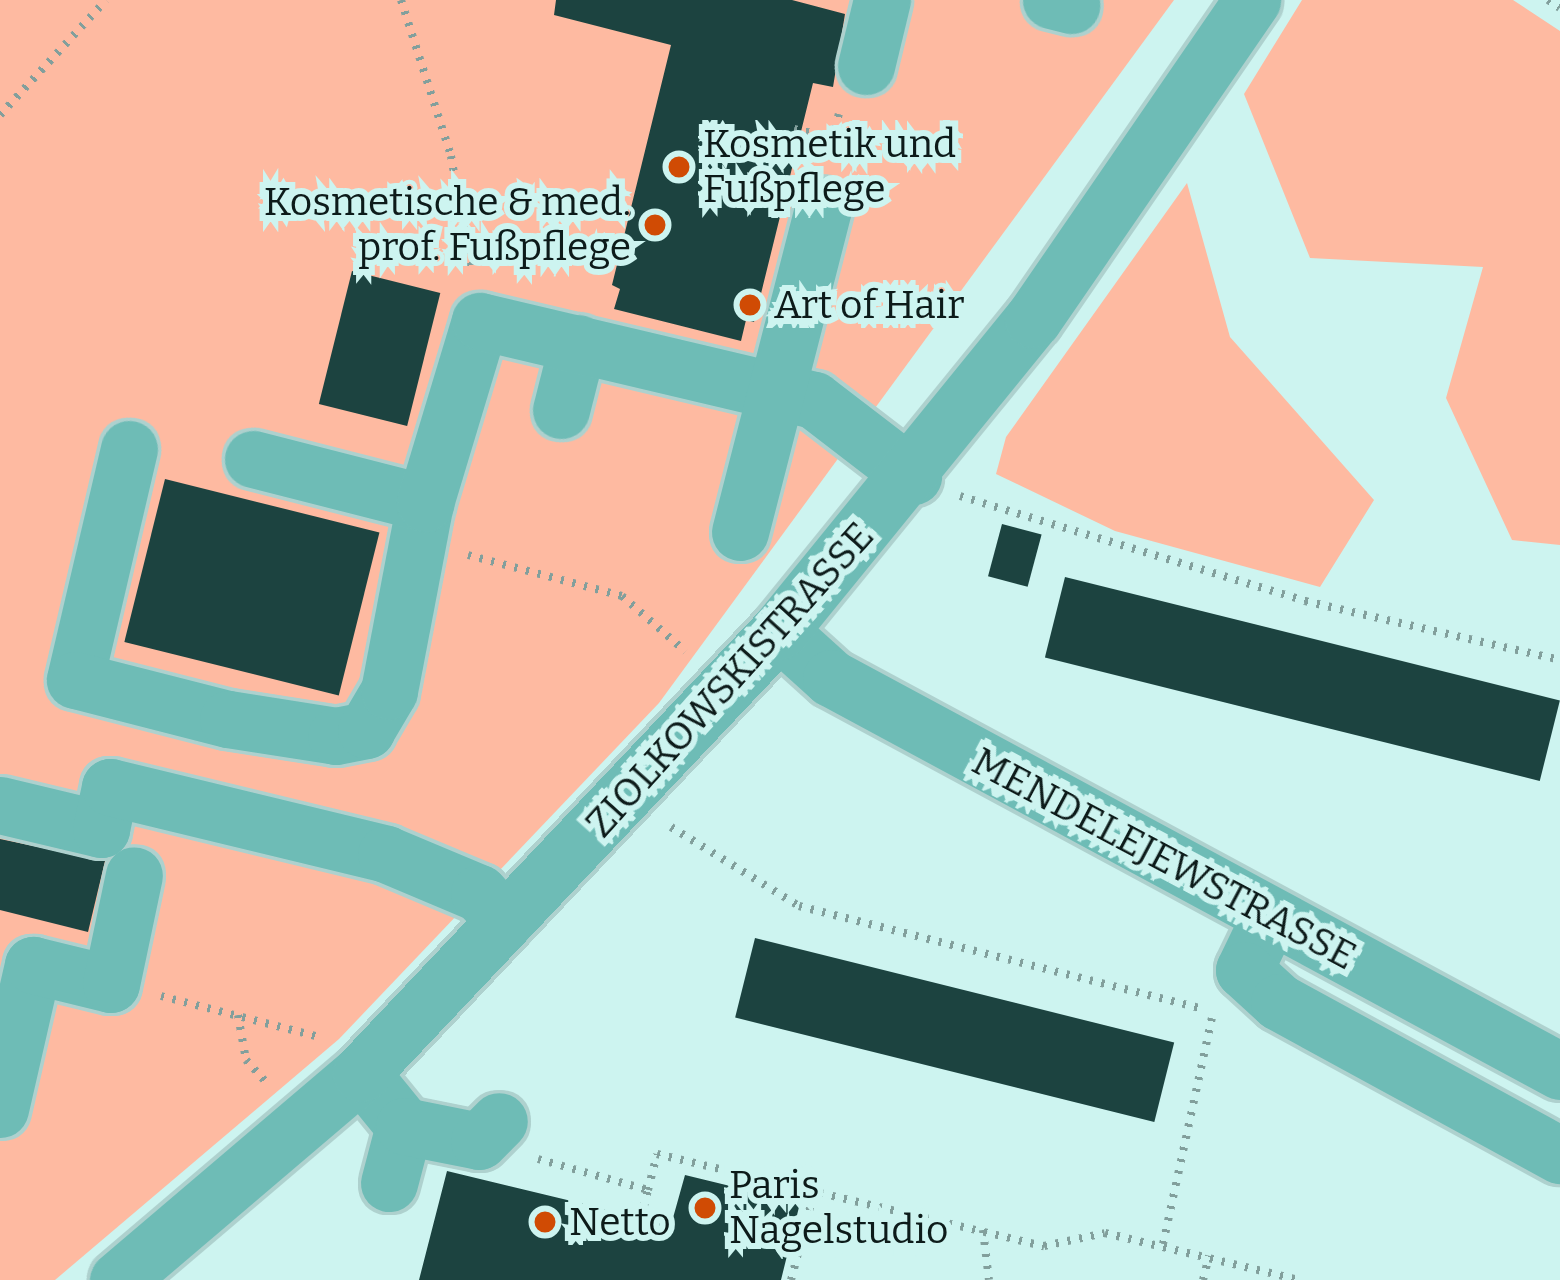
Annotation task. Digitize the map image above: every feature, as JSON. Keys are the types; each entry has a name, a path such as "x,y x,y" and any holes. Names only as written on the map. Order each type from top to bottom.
{"street":[{"path":"866,66 882,0"},
{"name":"ZIOLKOWSKISTRASSE","path":"118,1280 361,1073 631,795 779,632 913,476 1033,319 1252,0"},
{"path":"740,532 824,206"},
{"path":"130,449 75,680 228,719 336,736 365,730 388,691 425,503 480,321 814,400 913,476"},
{"path":"561,410 578,343"},
{"path":"253,459 425,503"},
{"name":"MENDELEJEWSTRASSE","path":"779,632 832,678 1560,1071"},
{"path":"0,805 101,829 110,787 386,854 479,893 505,921"},
{"path":"0,1109 33,965 111,984 134,875"},
{"path":"1270,916 1244,970 1279,1003 1560,1156"},
{"path":"361,1073 404,1126 489,1131"},
{"path":"389,1184 404,1126"}],"path":[{"path":"0,115 106,0"},
{"path":"1548,0 1560,8"},
{"path":"824,206 846,87 866,66"},
{"path":"794,129 833,138"},
{"path":"913,476 1305,601 1560,660"},
{"path":"631,795 799,906 1211,1011 1214,1033 1162,1244"},
{"path":"111,984 334,1041 361,1073"},
{"path":"238,1016 246,1060 302,1122"},
{"path":"489,1131 648,1190"},
{"path":"641,1218 657,1154 1044,1246 1105,1233 1295,1280"},
{"path":"791,1280 814,1193"},
{"path":"983,1230 989,1280"},
{"path":"1203,1280 1208,1256"}],"shaded area":[{"path":"0,0 1174,0 659,703 339,1039 55,1280 0,1280"},
{"path":"1302,0 1513,0 1560,31 1560,545 1512,540 1446,398 1483,267 1310,258 1244,94"},
{"path":"1187,183 1230,337 1374,500 1320,587 1115,531 996,474 1006,437"}],"building":[{"path":"556,0 792,0 845,14 833,87 813,83 754,322 746,320 741,341 614,309 620,289 612,285 671,45 554,15"},
{"path":"352,271 440,293 407,426 319,404"},
{"path":"165,479 379,532 339,695 124,642"},
{"path":"1002,524 1042,535 1028,587 988,576"},
{"path":"1065,577 1560,700 1540,781 1045,658"},
{"path":"0,839 105,861 88,932 0,910"},
{"path":"755,938 1174,1043 1154,1122 735,1018"},
{"name":"Netto","path":"447,1171 671,1225 685,1175 800,1203 781,1280 419,1280"}],"place":[{"name":"Kosmetik und Fußpflege","path":"679,167"},
{"name":"Kosmetische & med. prof. Fußpflege","path":"655,225"},
{"name":"Art of Hair","path":"750,305"},
{"name":"Paris Nagelstudio","path":"705,1208"},
{"name":"Netto","path":"545,1222"}]}
